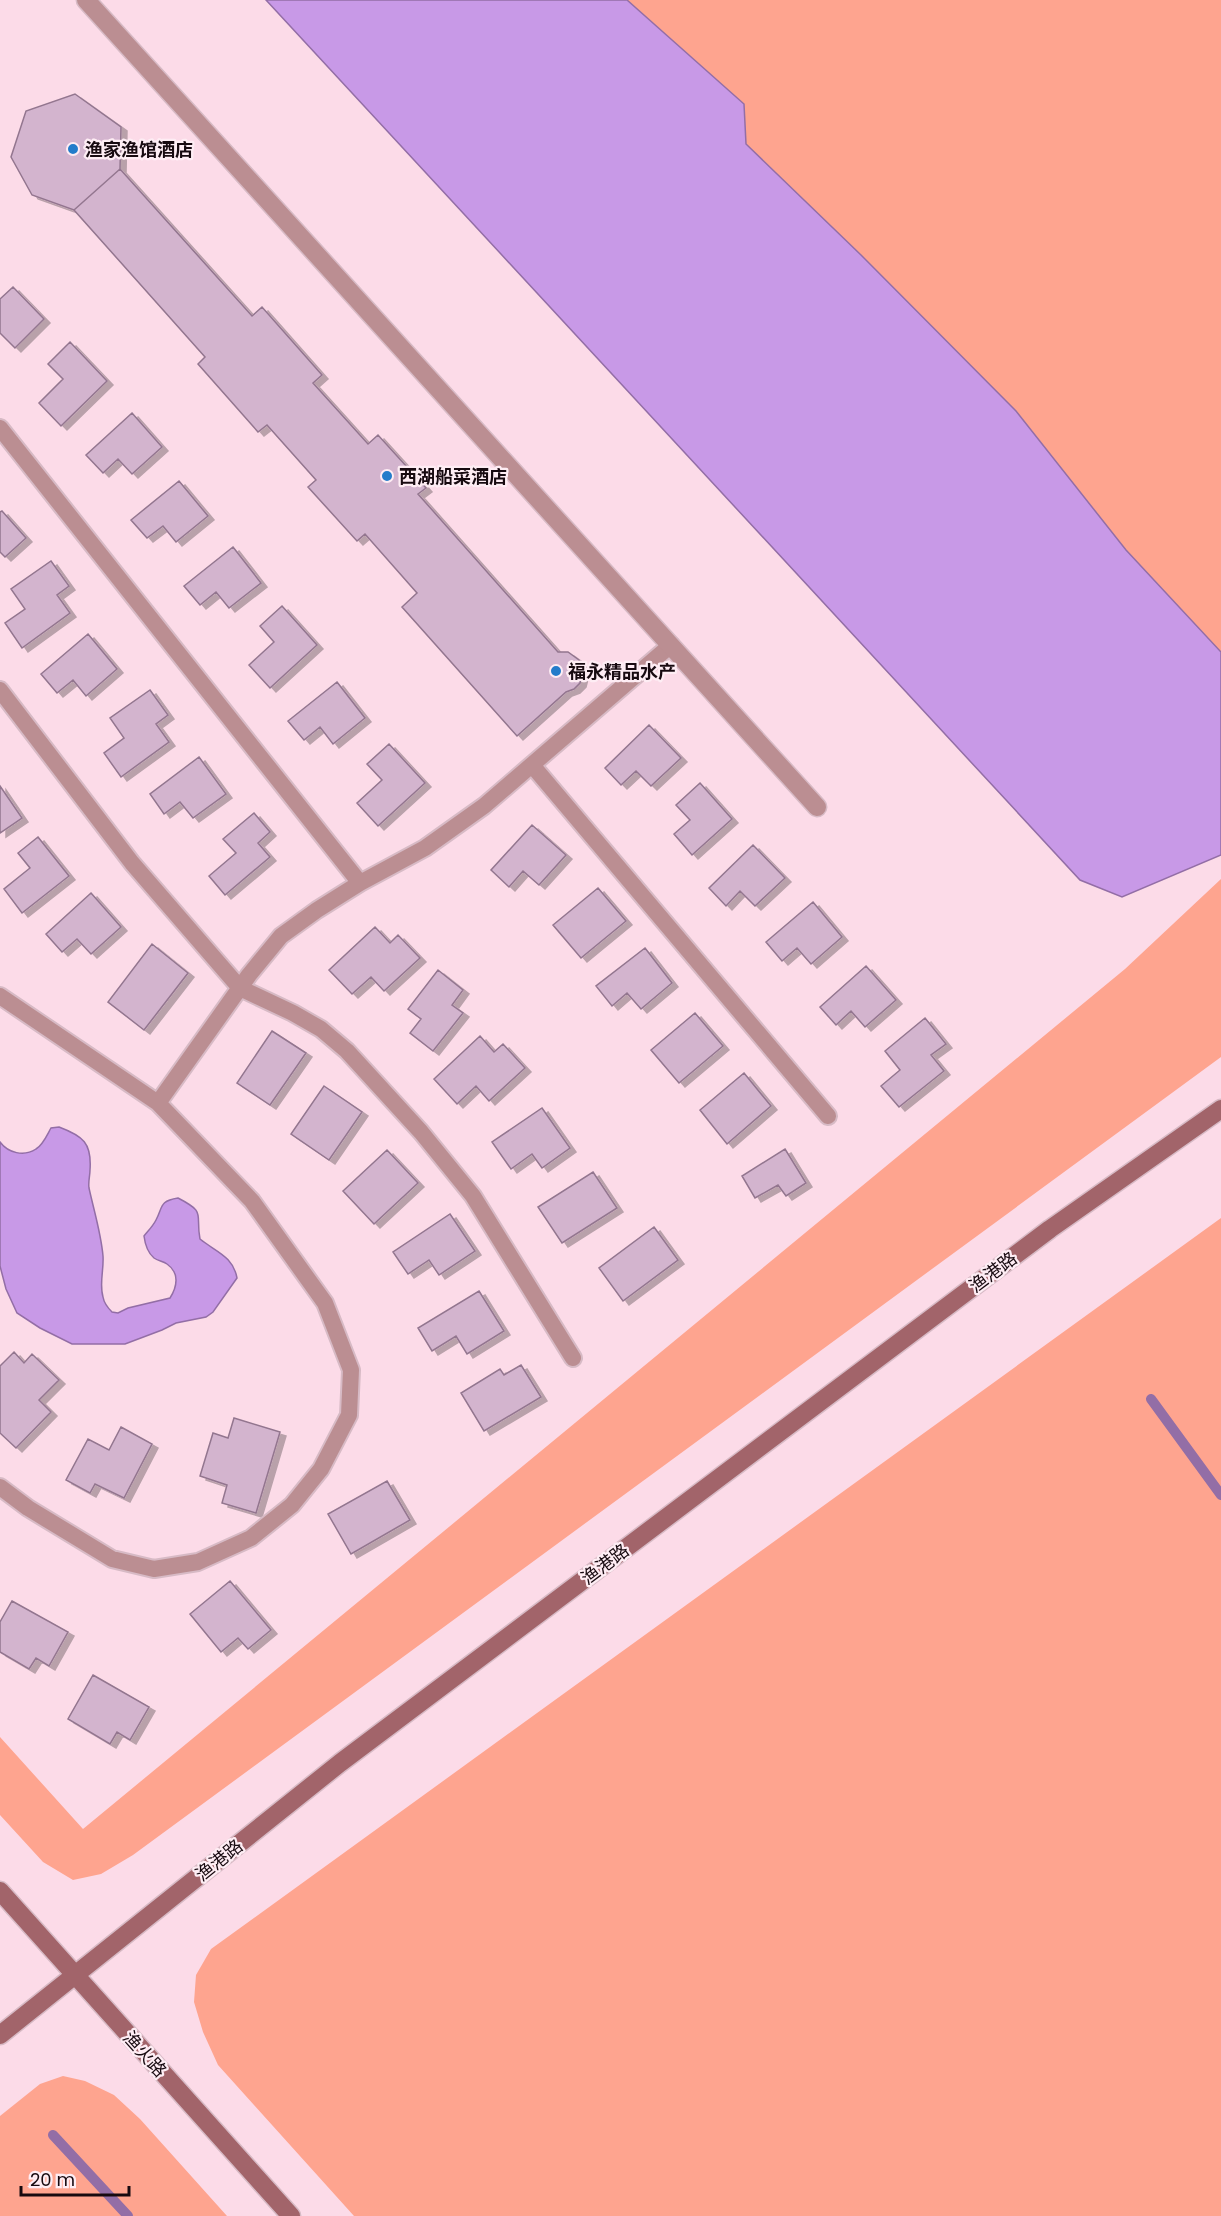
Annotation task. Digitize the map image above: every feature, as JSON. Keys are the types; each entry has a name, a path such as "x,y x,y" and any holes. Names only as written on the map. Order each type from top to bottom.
{"street":[{"path":"86,0 818,807"},
{"name":"渔港路","path":"0,2035 350,1756 1050,1229 1221,1108"},
{"name":"渔火路","path":"0,1891 291,2216"}],"lane":[{"path":"0,428 360,883"},
{"path":"158,1103 240,988 281,936 360,883 425,848 484,806 671,645"},
{"path":"0,690 132,863 240,988 321,1029 347,1051 422,1132 473,1196 573,1358"},
{"path":"532,765 828,1116"},
{"path":"0,996 158,1103 252,1201 325,1303 351,1370 349,1415 321,1469 292,1505 251,1538 198,1562 154,1569 112,1559 28,1508 0,1487"}],"shaded area":[{"path":"266,0 627,0 744,104 746,144 861,255 1016,411 1126,550 1221,652 1221,855 1122,897 1080,880"},
{"path":"627,0 1221,0 1221,652 1126,550 1016,411 861,255 745,143 744,104"},
{"path":"1221,879 1221,1057 133,1855 101,1874 73,1880 43,1862 0,1815 0,1737 83,1829 1125,969"},
{"path":"59,1127 80,1137 89,1153 89,1188 103,1256 102,1292 109,1309 118,1313 128,1308 170,1298 176,1285 176,1276 167,1264 152,1256 144,1236 165,1203 178,1198 193,1207 198,1214 200,1239 228,1259 235,1271 237,1278 213,1312 206,1317 176,1323 125,1344 72,1344 17,1313 6,1289 0,1266 0,1142 7,1149 16,1153 26,1153 41,1145 51,1128"},
{"path":"1221,1218 1221,2216 354,2216 218,2065 203,2032 194,2002 196,1975 211,1949"},
{"path":"63,2076 85,2081 114,2095 140,2119 227,2216 0,2216 0,2116 40,2084"}],"building":[{"path":"75,94 121,127 120,169 74,210 32,195 11,157 26,111"},
{"path":"120,169 252,316 262,307 322,375 313,383 368,444 378,435 426,488 418,494 558,652 568,652 579,660 583,671 580,683 574,689 566,692 517,736 402,607 417,593 365,534 357,541 308,487 316,480 267,425 258,432 198,364 205,357 74,210"},
{"path":"13,287 44,319 15,348 0,333 0,299"},
{"path":"70,342 107,381 61,426 39,403 63,379 48,364"},
{"path":"132,413 162,447 132,474 118,459 103,473 86,455"},
{"path":"179,481 208,516 176,542 163,526 147,538 131,520"},
{"path":"2,511 26,538 5,557 0,552 0,512"},
{"path":"233,547 261,583 229,608 216,592 200,605 184,586"},
{"path":"51,561 69,586 57,595 70,613 22,648 5,623 25,609 11,589"},
{"path":"282,606 317,645 270,688 249,665 274,642 260,626"},
{"path":"88,634 117,669 86,696 73,680 57,693 41,674"},
{"path":"337,682 365,718 333,744 320,727 304,740 288,721"},
{"path":"150,690 168,715 156,724 169,742 121,777 104,753 124,738 110,718"},
{"path":"649,725 681,758 651,786 636,771 621,785 605,768"},
{"path":"389,744 425,783 378,826 357,803 382,780 367,764"},
{"path":"199,757 226,794 193,818 180,802 164,814 150,794"},
{"path":"700,783 732,819 692,855 674,834 690,820 676,805"},
{"path":"0,786 22,818 0,833"},
{"path":"254,813 270,832 258,843 270,857 225,895 209,876 236,853 223,839"},
{"path":"532,825 566,855 539,885 523,871 509,887 491,870"},
{"path":"38,837 69,876 22,913 4,889 30,868 18,853"},
{"path":"753,845 785,878 755,906 740,891 726,906 709,888"},
{"path":"598,888 626,921 581,958 553,925"},
{"path":"91,893 121,927 91,954 77,939 62,952 46,934"},
{"path":"813,902 842,937 811,964 797,948 782,961 766,942"},
{"path":"375,927 390,943 398,935 420,958 384,991 371,977 352,994 329,970"},
{"path":"152,944 188,973 144,1030 108,1002"},
{"path":"645,948 672,983 641,1009 627,993 612,1006 596,986"},
{"path":"866,966 896,1000 865,1027 851,1011 836,1025 820,1007"},
{"path":"438,970 463,990 452,1005 463,1013 433,1051 410,1033 421,1019 408,1009"},
{"path":"695,1013 723,1046 679,1083 651,1050"},
{"path":"925,1018 946,1044 931,1055 944,1071 899,1107 881,1086 900,1070 885,1051"},
{"path":"272,1031 306,1053 270,1105 237,1083"},
{"path":"480,1036 494,1052 503,1044 525,1068 489,1101 476,1086 457,1104 434,1079"},
{"path":"744,1073 771,1106 727,1144 700,1110"},
{"path":"324,1086 362,1112 329,1160 291,1134"},
{"path":"542,1108 570,1148 542,1168 532,1154 511,1169 492,1142"},
{"path":"785,1149 806,1183 786,1196 778,1185 755,1198 742,1176"},
{"path":"387,1150 418,1183 374,1224 343,1191"},
{"path":"593,1172 617,1208 562,1243 538,1207"},
{"path":"450,1214 475,1251 439,1275 429,1260 408,1274 393,1252"},
{"path":"654,1227 678,1260 623,1301 599,1268"},
{"path":"479,1291 504,1331 467,1354 456,1336 432,1351 418,1328"},
{"path":"14,1352 24,1363 32,1354 59,1380 39,1400 51,1412 16,1448 0,1433 0,1366"},
{"path":"521,1365 541,1397 484,1431 461,1393 500,1369 504,1375"},
{"path":"234,1418 280,1432 256,1513 222,1503 227,1485 200,1476 213,1433 228,1438"},
{"path":"121,1427 152,1444 124,1498 95,1484 90,1493 66,1480 88,1439 109,1450"},
{"path":"387,1481 410,1520 351,1554 328,1514"},
{"path":"230,1581 271,1630 248,1649 238,1638 221,1652 190,1614"},
{"path":"12,1601 68,1632 49,1666 36,1658 29,1669 0,1652 0,1622"},
{"path":"93,1675 149,1707 130,1740 117,1732 110,1744 68,1719"}],"waterway":[{"path":"1151,1399 1221,1495"},
{"path":"53,2135 128,2216"}],"place":[{"name":"渔家渔馆酒店","path":"73,149"},
{"name":"西湖船菜酒店","path":"387,476"},
{"name":"福永精品水产","path":"556,671"}]}
